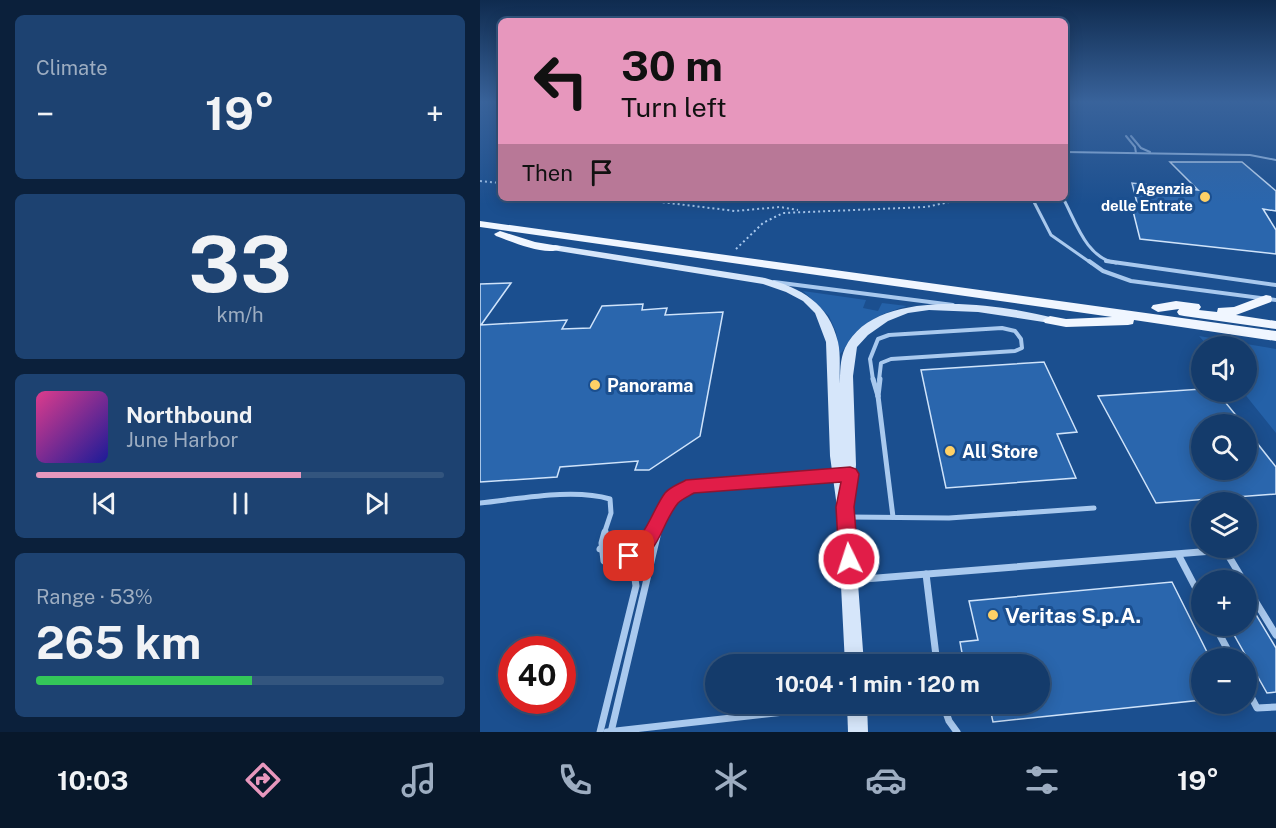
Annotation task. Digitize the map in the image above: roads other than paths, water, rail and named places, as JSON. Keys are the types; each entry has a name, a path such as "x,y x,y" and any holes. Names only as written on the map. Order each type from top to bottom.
{"main road":[{"path":"480,216 1276,325"},
{"path":"480,226 533,244 555,248"},
{"path":"480,226 1276,336"},
{"path":"1158,308 1176,305 1231,312 1271,299"},
{"path":"1050,320 1066,323 1170,320"}],"street":[{"path":"555,248 765,281 807,299 820,312 832,342 844,474 854,654"},
{"path":"844,474 848,354 855,340 875,322 907,310 927,307 967,309 1050,320"},
{"path":"857,714 858,732"}],"lane":[{"path":"1126,136 1135,147 1136,153"},
{"path":"1131,136 1143,150 1179,154"},
{"path":"1068,152 1250,155 1276,160"},
{"path":"1034,201 1051,235 1103,271 1131,281 1271,299"},
{"path":"1065,201 1090,249 1106,261 1276,285"},
{"path":"765,281 858,292 967,309"},
{"path":"878,396 871,377 871,350 878,339 889,335 1002,328 1012,329 1021,339 1022,348 1015,351 886,360 879,367 878,396 893,517"},
{"path":"600,549 621,557 637,553 646,545 673,496 692,486 844,474"},
{"path":"480,503 573,496 608,497 612,511 600,549 604,561 635,579 636,586 600,732"},
{"path":"846,512 893,517 949,518 1094,508"},
{"path":"663,513 609,732 768,714"},
{"path":"850,580 1179,556 1225,550 1237,570"},
{"path":"1179,556 1191,579"},
{"path":"926,574 936,654"},
{"path":"1257,604 1276,635"},
{"path":"1257,708 1276,707"},
{"path":"947,714 957,732"}],"place":[{"name":"Agenzia delle Entrate","path":"1205,197"},
{"name":"Panorama","path":"595,385"},
{"name":"All Store","path":"950,451"},
{"name":"Veritas S.p.A.","path":"993,615"}]}
